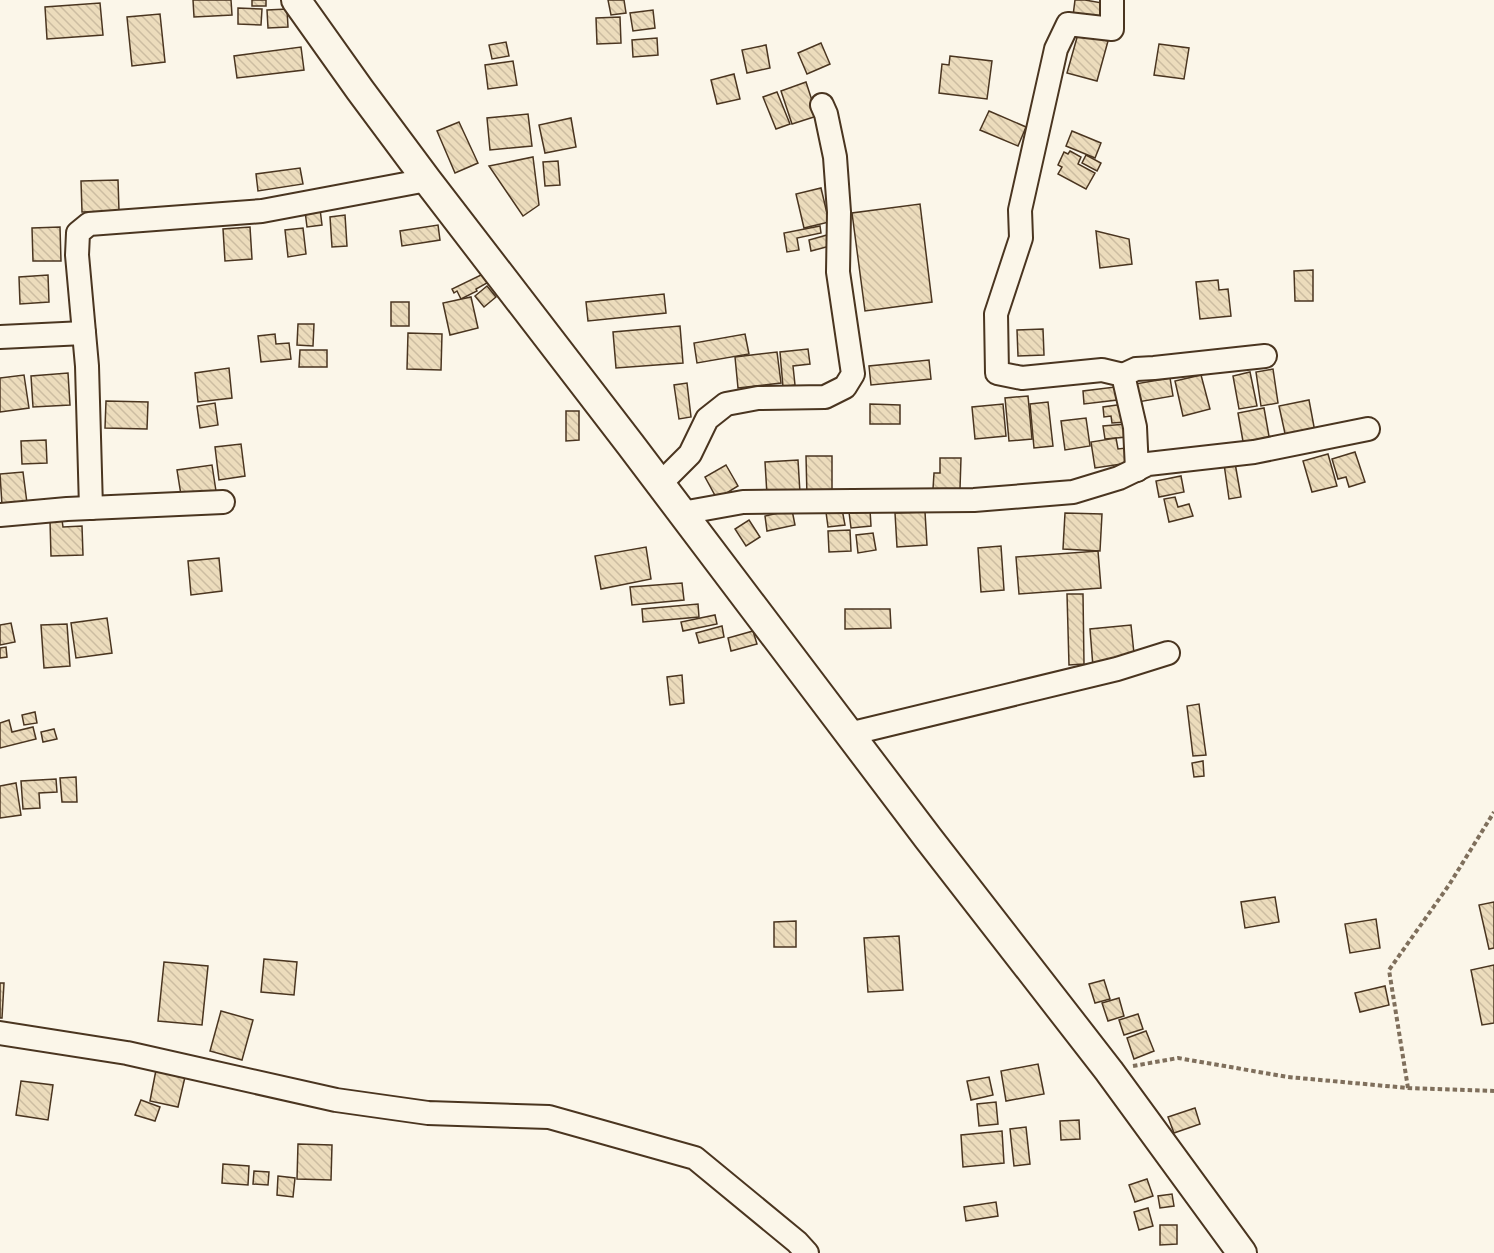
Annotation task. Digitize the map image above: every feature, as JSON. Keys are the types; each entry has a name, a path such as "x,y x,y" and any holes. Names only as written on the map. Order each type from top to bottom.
{"main road":[{"path":"296,0 427,180 928,838 1109,1071 1242,1253"}],"street":[{"path":"1112,0 1112,29 1068,24 1056,49 1020,210 1021,238 996,314 997,373 1022,378 1102,370 1123,375 1137,369 1265,356"},
{"path":"660,484 690,454 707,419 726,404 758,398 825,397 845,387 853,374 838,272 839,212 835,157 822,105"},
{"path":"91,508 87,366 77,255 78,233 89,224 262,211 427,180"},
{"path":"0,337 84,333"},
{"path":"1123,375 1135,427 1137,470"},
{"path":"682,513 743,502 974,500 1073,492 1119,478 1148,465 1254,452 1368,429"},
{"path":"0,515 67,509 223,502"},
{"path":"849,734 1117,669 1168,653"},
{"path":"0,1033 127,1053 336,1100 428,1113 549,1117 695,1158 807,1253"}],"path":[{"path":"1408,1088 1389,970 1449,885 1494,812"},
{"path":"1109,1071 1178,1058 1288,1077 1408,1088 1494,1091"}],"building":[{"path":"193,0 231,0 232,15 194,17"},
{"path":"252,0 266,0 266,6 252,6"},
{"path":"608,0 624,0 626,13 611,15"},
{"path":"1075,0 1108,4 1105,22 1073,16"},
{"path":"100,3 103,35 47,39 45,7"},
{"path":"238,8 262,9 261,25 238,24"},
{"path":"287,9 288,27 268,28 267,10"},
{"path":"653,10 655,28 633,31 630,13"},
{"path":"160,14 165,62 132,66 127,17"},
{"path":"620,17 621,43 597,44 596,18"},
{"path":"1078,34 1108,41 1097,81 1067,73"},
{"path":"657,38 658,55 633,57 632,40"},
{"path":"506,42 509,56 492,59 489,45"},
{"path":"821,43 830,64 807,74 798,53"},
{"path":"1159,44 1189,48 1184,79 1154,75"},
{"path":"766,45 770,68 747,73 742,50"},
{"path":"301,47 304,70 237,78 234,56"},
{"path":"950,56 992,61 987,99 939,93 942,64 949,65"},
{"path":"513,61 517,85 488,89 485,65"},
{"path":"734,74 740,99 717,104 711,80"},
{"path":"806,82 817,116 792,124 781,91"},
{"path":"777,92 790,124 776,129 763,97"},
{"path":"989,111 1026,127 1018,146 980,130"},
{"path":"528,114 532,146 490,150 487,118"},
{"path":"571,118 576,147 545,153 539,125"},
{"path":"459,122 478,163 455,173 437,131"},
{"path":"1072,131 1101,143 1095,158 1066,146"},
{"path":"1070,151 1081,157 1078,164 1095,173 1086,189 1058,174 1062,167 1058,165 1064,152 1068,154"},
{"path":"1086,155 1101,163 1097,171 1082,163"},
{"path":"533,157 539,205 523,216 489,166"},
{"path":"558,161 560,185 545,186 543,162"},
{"path":"300,168 303,184 258,191 256,174"},
{"path":"118,180 119,211 82,212 81,181"},
{"path":"821,188 829,222 804,228 796,194"},
{"path":"920,204 932,302 865,311 852,213"},
{"path":"320,209 322,225 307,227 305,211"},
{"path":"345,215 347,246 332,247 330,217"},
{"path":"438,225 440,240 402,246 400,231"},
{"path":"820,226 821,233 797,238 799,250 787,252 784,233"},
{"path":"60,227 61,261 33,261 32,228"},
{"path":"250,227 252,259 225,261 223,229"},
{"path":"303,228 306,254 288,257 285,230"},
{"path":"1096,231 1129,239 1132,264 1100,268"},
{"path":"827,235 830,246 811,251 809,240"},
{"path":"1313,270 1313,301 1295,301 1294,271"},
{"path":"483,274 487,283 476,289 477,291 461,299 457,291 454,293 452,289"},
{"path":"48,275 49,302 20,304 19,277"},
{"path":"1218,280 1219,290 1228,289 1231,316 1200,319 1196,282"},
{"path":"487,286 496,297 484,307 475,296"},
{"path":"664,294 666,313 588,321 586,302"},
{"path":"471,297 478,328 450,335 443,303"},
{"path":"391,302 409,302 409,326 391,326"},
{"path":"298,324 314,324 313,346 297,345"},
{"path":"680,326 683,363 616,368 613,332"},
{"path":"1043,329 1044,355 1018,356 1017,330"},
{"path":"408,333 442,334 441,370 407,369"},
{"path":"275,334 276,344 289,343 291,359 261,362 258,336"},
{"path":"745,334 749,354 697,363 694,343"},
{"path":"808,349 810,364 793,366 795,385 783,387 780,352"},
{"path":"300,350 327,350 327,367 299,367"},
{"path":"777,352 781,383 738,388 735,357"},
{"path":"929,360 931,379 871,385 869,366"},
{"path":"229,368 232,398 198,402 195,373"},
{"path":"1273,369 1278,403 1261,406 1256,372"},
{"path":"1250,372 1257,406 1239,409 1233,376"},
{"path":"68,373 70,405 33,407 31,376"},
{"path":"24,375 29,408 0,412 0,378"},
{"path":"1201,375 1210,409 1183,416 1175,381"},
{"path":"1170,378 1173,396 1138,402 1135,384"},
{"path":"687,383 691,417 679,419 674,385"},
{"path":"1115,387 1117,400 1084,404 1083,391"},
{"path":"1028,396 1032,439 1009,441 1005,398"},
{"path":"1309,400 1315,432 1286,438 1279,406"},
{"path":"106,401 148,402 147,429 105,428"},
{"path":"1048,402 1053,446 1034,448 1030,404"},
{"path":"215,403 218,425 200,428 197,406"},
{"path":"870,404 900,405 900,424 870,424"},
{"path":"1003,404 1006,436 975,439 972,407"},
{"path":"1124,404 1126,422 1112,423 1111,416 1104,417 1103,407"},
{"path":"1264,408 1270,442 1244,447 1238,413"},
{"path":"566,411 579,411 579,440 566,441"},
{"path":"1086,418 1090,446 1065,450 1061,421"},
{"path":"1126,424 1127,437 1105,439 1103,426"},
{"path":"1116,438 1118,449 1126,448 1128,463 1095,468 1091,442"},
{"path":"46,440 47,463 22,464 21,441"},
{"path":"241,444 245,476 219,480 215,447"},
{"path":"1355,452 1365,482 1349,487 1346,477 1338,479 1332,459"},
{"path":"1328,454 1337,486 1312,492 1303,461"},
{"path":"806,456 832,456 832,497 807,497"},
{"path":"940,458 961,458 960,489 933,489 934,473 940,473"},
{"path":"798,460 800,493 767,495 765,462"},
{"path":"1235,463 1241,497 1229,499 1224,464"},
{"path":"212,465 216,491 181,495 177,470"},
{"path":"726,465 738,486 717,499 705,477"},
{"path":"23,472 27,503 2,505 0,474"},
{"path":"1181,476 1184,492 1159,497 1156,481"},
{"path":"1175,497 1178,507 1189,504 1193,516 1169,522 1164,499"},
{"path":"842,509 845,525 828,527 826,512"},
{"path":"792,510 795,525 767,531 765,516"},
{"path":"870,510 871,526 851,528 849,512"},
{"path":"925,512 927,545 897,547 895,513"},
{"path":"1065,513 1102,514 1100,551 1063,549"},
{"path":"62,520 63,527 82,526 83,555 51,556 50,521"},
{"path":"749,520 760,537 746,546 735,529"},
{"path":"850,530 851,551 829,552 828,531"},
{"path":"873,533 876,550 858,553 856,535"},
{"path":"1001,546 1004,590 981,592 978,548"},
{"path":"646,547 651,579 601,589 595,556"},
{"path":"1098,551 1101,588 1019,594 1016,557"},
{"path":"219,558 222,591 191,595 188,561"},
{"path":"682,583 684,600 632,605 630,587"},
{"path":"1067,594 1083,594 1084,664 1069,665"},
{"path":"698,604 699,617 643,622 642,609"},
{"path":"845,609 890,609 891,628 845,629"},
{"path":"715,615 717,624 683,631 681,622"},
{"path":"107,618 112,653 76,658 71,623"},
{"path":"11,623 15,642 0,645 0,625"},
{"path":"67,624 70,666 44,668 41,625"},
{"path":"1131,625 1135,663 1093,667 1090,629"},
{"path":"722,626 724,637 699,643 696,633"},
{"path":"753,631 757,644 731,651 728,638"},
{"path":"6,647 7,657 0,658 0,648"},
{"path":"682,675 684,703 670,705 667,677"},
{"path":"1199,704 1206,755 1193,756 1187,706"},
{"path":"35,712 37,723 24,725 22,715"},
{"path":"9,720 12,732 33,727 36,739 0,748 0,723"},
{"path":"54,729 57,739 43,742 41,732"},
{"path":"1203,761 1204,776 1194,777 1192,763"},
{"path":"76,777 77,802 62,802 60,778"},
{"path":"56,779 57,792 39,793 40,808 23,809 21,781"},
{"path":"16,783 21,815 0,818 0,786"},
{"path":"1275,897 1279,922 1245,928 1241,902"},
{"path":"1494,902 1494,948 1489,949 1479,905"},
{"path":"1376,919 1380,948 1350,953 1345,924"},
{"path":"796,921 796,947 774,947 774,922"},
{"path":"899,936 903,990 868,992 864,938"},
{"path":"264,959 297,962 294,995 261,992"},
{"path":"164,962 208,966 202,1025 158,1021"},
{"path":"1494,965 1494,1023 1482,1025 1471,970"},
{"path":"1104,980 1110,999 1095,1003 1089,984"},
{"path":"0,983 4,983 2,1018 0,1018"},
{"path":"1385,986 1389,1005 1360,1012 1355,993"},
{"path":"1119,998 1124,1016 1108,1021 1102,1003"},
{"path":"221,1011 253,1020 242,1060 210,1051"},
{"path":"1138,1014 1143,1029 1124,1035 1119,1020"},
{"path":"1146,1031 1154,1051 1134,1059 1127,1038"},
{"path":"1038,1064 1044,1094 1006,1101 1001,1071"},
{"path":"156,1070 185,1077 178,1107 150,1101"},
{"path":"989,1077 993,1095 971,1100 967,1081"},
{"path":"21,1081 53,1085 48,1120 16,1115"},
{"path":"141,1100 160,1107 155,1121 135,1115"},
{"path":"996,1102 998,1124 979,1126 977,1104"},
{"path":"1195,1108 1200,1124 1174,1133 1168,1117"},
{"path":"1079,1120 1080,1139 1061,1140 1060,1121"},
{"path":"1026,1127 1030,1164 1014,1166 1010,1129"},
{"path":"1002,1131 1004,1163 963,1167 961,1135"},
{"path":"298,1144 332,1145 331,1180 297,1179"},
{"path":"223,1164 249,1166 248,1185 222,1183"},
{"path":"254,1171 269,1172 268,1185 253,1184"},
{"path":"278,1176 295,1178 293,1197 277,1195"},
{"path":"1147,1179 1153,1196 1135,1202 1129,1185"},
{"path":"1172,1194 1174,1206 1160,1208 1158,1196"},
{"path":"996,1202 998,1216 966,1221 964,1207"},
{"path":"1148,1208 1153,1226 1139,1230 1134,1212"},
{"path":"1160,1225 1177,1225 1177,1244 1160,1245"}]}
